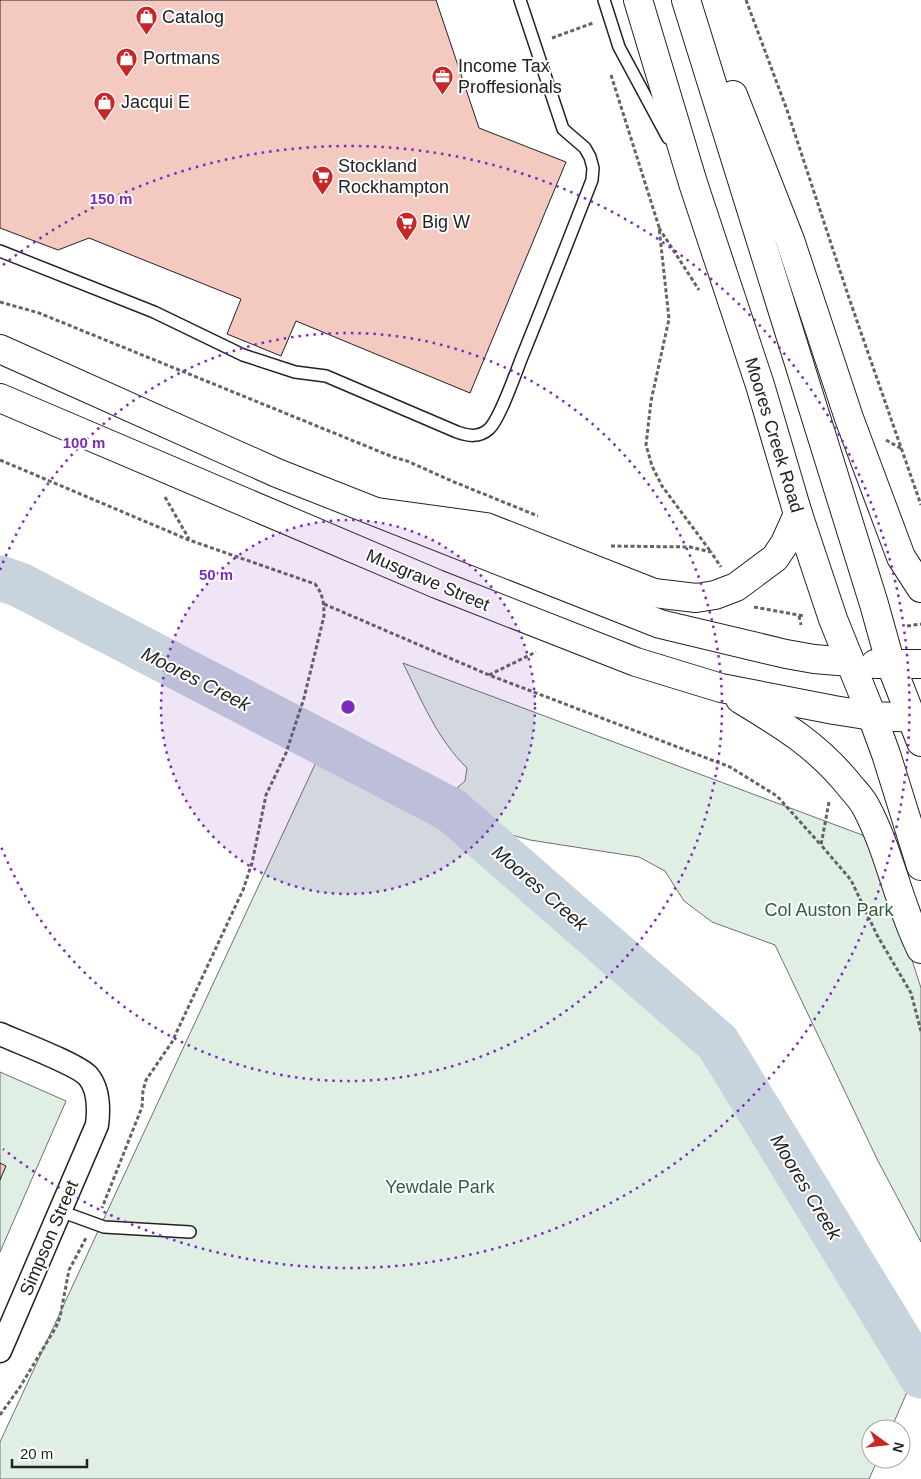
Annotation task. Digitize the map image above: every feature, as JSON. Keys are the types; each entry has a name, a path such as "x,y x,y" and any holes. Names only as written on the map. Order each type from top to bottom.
{"main road":[{"name":"Moores Creek Road","path":"638,0 693,183 760,386 798,514 833,619 886,754 921,866"},
{"path":"686,0 881,625 891,665 918,726"},
{"path":"696,0 790,240 849,418 901,557 921,588"},
{"path":"0,349 277,473 660,624 814,659 891,665 921,664"},
{"name":"Musgrave Street","path":"0,398 437,584 636,662 721,688 918,726"},
{"path":"377,512 486,527 654,593 696,598 715,595 736,587 775,558 785,543 798,514"},
{"path":"721,688 784,726 816,749 837,770 865,805 880,838 911,928 921,949"}],"street":[{"name":"Simpson Street","path":"0,1034 75,1067 88,1076 95,1090 99,1108 97,1124 0,1351"}],"lane":[{"path":"0,251 154,312 243,354 295,372 326,376 457,432 468,436 477,435 489,429 497,417 592,180 593,168 585,148 563,130 520,0"},
{"path":"604,0 619,47 693,183"},
{"path":"60,1211 104,1227 190,1232"}],"path":[{"path":"746,0 787,110 849,298 921,505"},
{"path":"591,15 596,31"},
{"path":"534,44 594,22"},
{"path":"608,66 659,227 669,319 651,401 646,446 652,466 662,486 721,567"},
{"path":"0,302 39,313 340,436 407,461 542,518"},
{"path":"0,460 190,540 315,584 321,591 324,604 324,616 304,698 286,754 266,795 252,863 243,890 172,1042 146,1080 142,1107 100,1211 69,1270 60,1317 56,1327 0,1416"},
{"path":"603,543 612,547 690,547 711,552"},
{"path":"324,604 488,675 730,767 777,796 851,880 877,935 911,993 921,1031"},
{"path":"750,606 799,616 810,616"},
{"path":"799,616 801,626"},
{"path":"901,628 921,624"},
{"path":"488,675 569,637"},
{"path":"821,845 830,798"}],"green space":[{"name":"Col Auston Park","path":"403,663 873,839 921,988 921,1242 878,1161 775,945 712,922 684,901 665,871 639,857 530,840 493,830 472,821 457,811 450,803 458,787 465,781 467,768 456,757 438,732"},
{"name":"Yewdale Park","path":"325,743 451,810 718,1043 917,1369 895,1419 861,1419 861,1469 874,1469 869,1479 0,1479 0,1442"},
{"path":"0,1072 66,1101 0,1252"}],"building":[{"path":"0,0 436,0 479,128 566,162 470,393 296,321 281,356 227,334 241,299 89,238 58,250 0,228"},
{"path":"0,1163 6,1166 0,1180"}],"waterway":[{"name":"Moores Creek","path":"0,578 20,585 451,810 718,1043 921,1376"}],"place":[{"name":"Catalog","path":"146,36"},
{"name":"Portmans","path":"127,77"},
{"name":"Income Tax Proffesionals","path":"442,95"},
{"name":"Jacqui E","path":"105,121"},
{"name":"Stockland Rockhampton","path":"322,195"},
{"name":"Big W","path":"406,241"}]}
